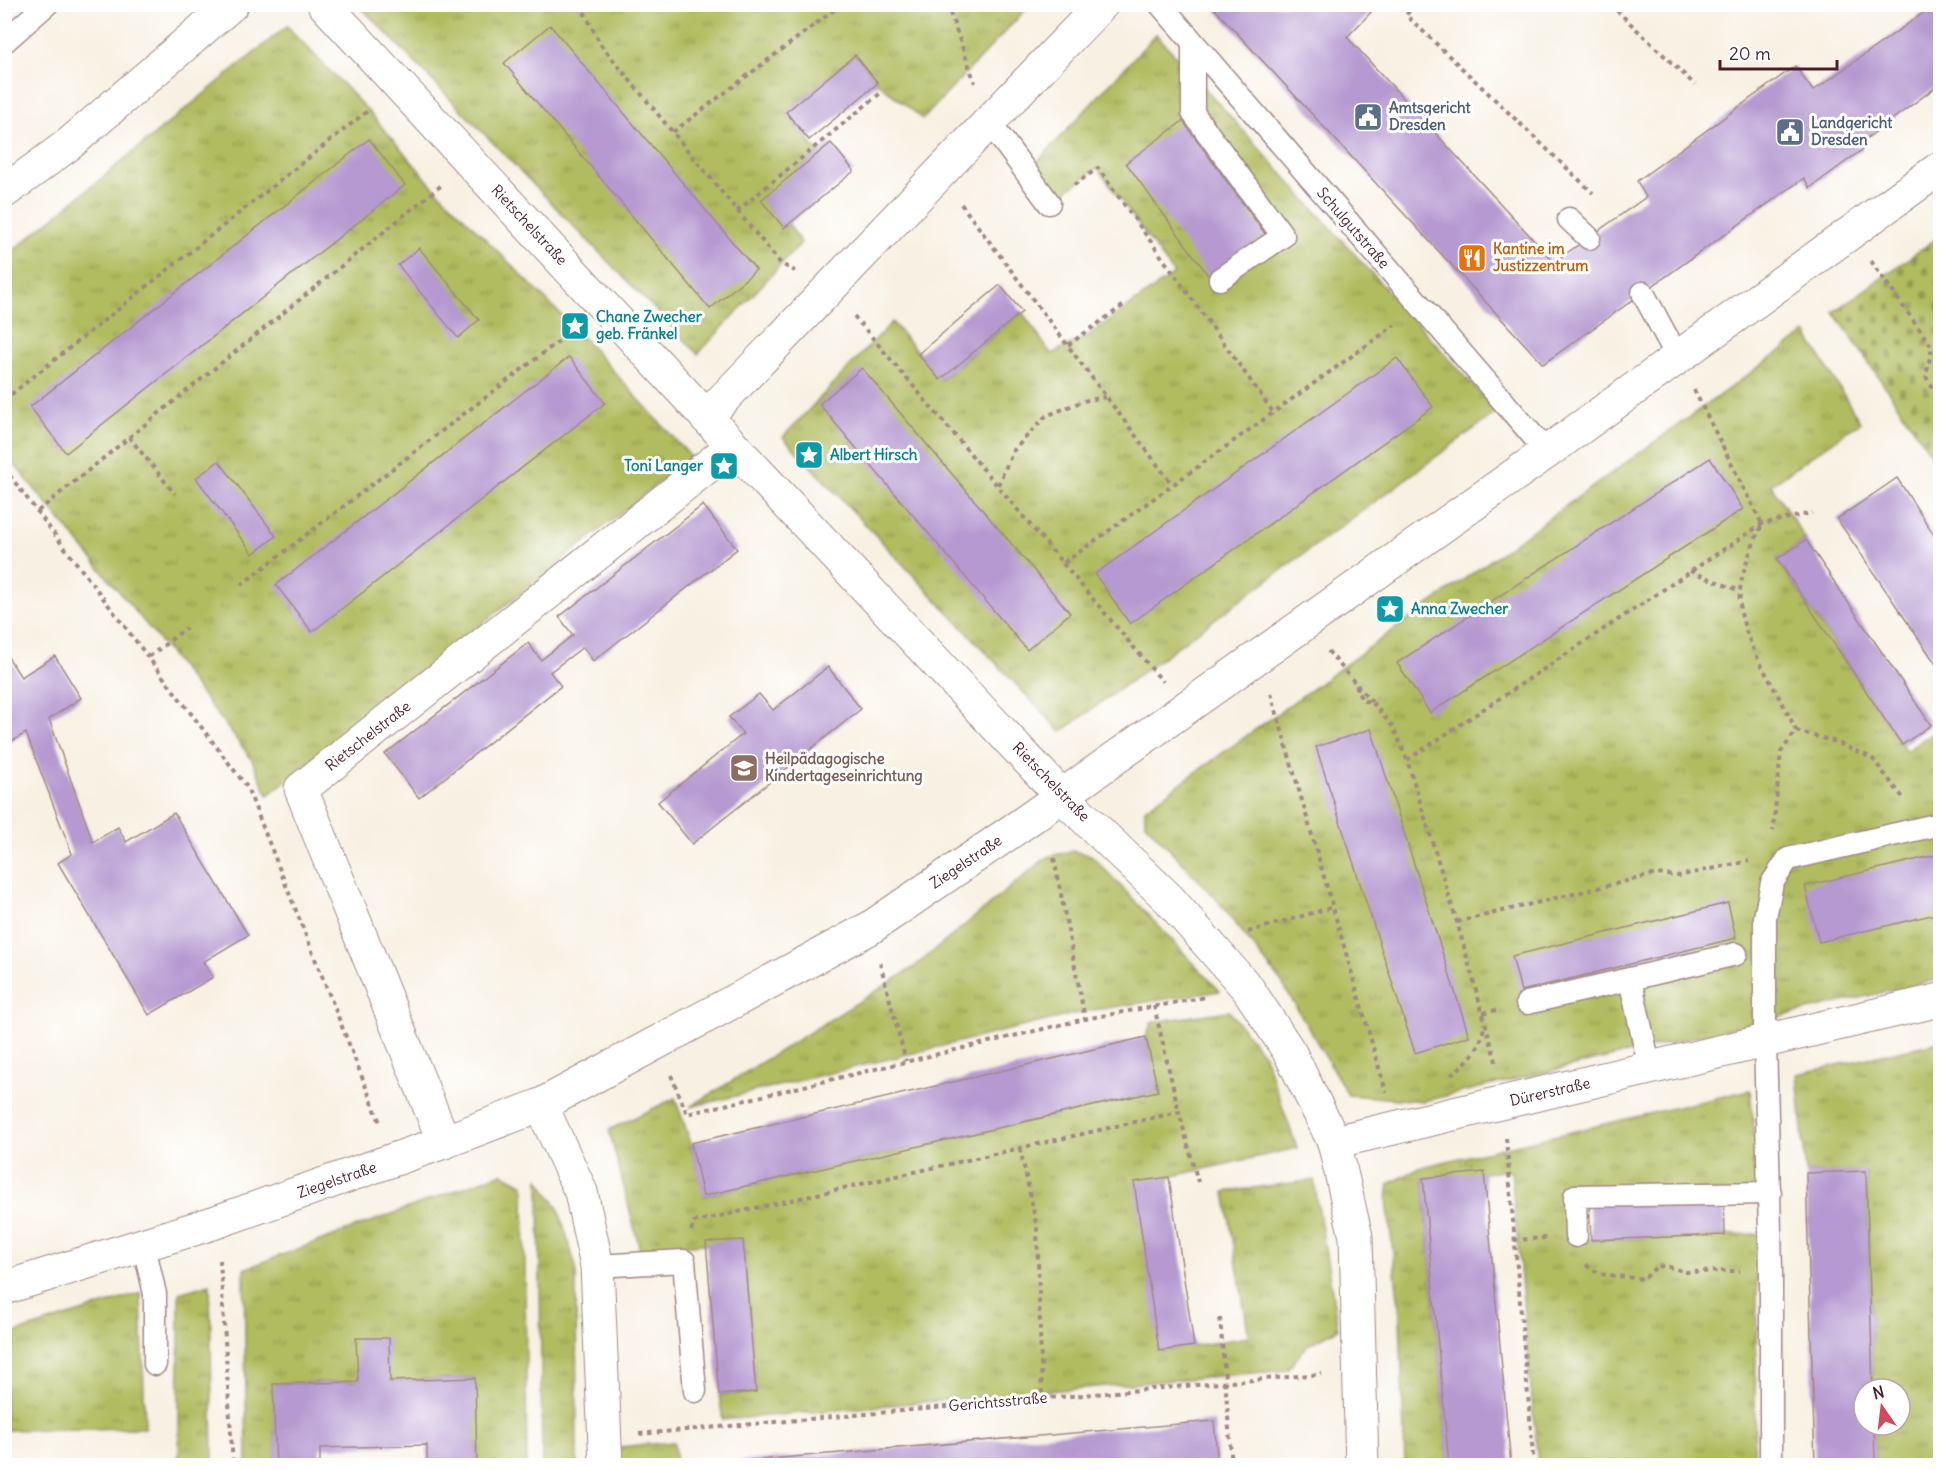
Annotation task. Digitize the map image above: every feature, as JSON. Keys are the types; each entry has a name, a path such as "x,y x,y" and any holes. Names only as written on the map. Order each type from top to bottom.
{"street":[{"path":"4,192 68,145 232,4"},
{"name":"Rietschelstraße","path":"324,4 733,446 1061,795 1169,899 1248,989 1290,1053 1334,1143 1356,1237 1362,1466"},
{"path":"706,417 1102,4"},
{"name":"Ziegelstraße","path":"4,1288 213,1223 394,1160 542,1105 870,927 1185,708 1941,168"},
{"name":"Rietschelstraße","path":"444,1142 301,789 733,446"},
{"name":"Dürerstraße","path":"1334,1143 1941,1000"},
{"path":"542,1105 581,1192 597,1266 606,1466"}],"lane":[{"path":"4,42 47,4"},
{"name":"Schulgutstraße","path":"1160,4 1546,452"},
{"path":"1193,44 1193,113 1283,236 1220,279"},
{"path":"989,122 1049,203"},
{"path":"1569,219 1589,238"},
{"path":"1643,293 1678,358"},
{"path":"1772,1466 1765,916 1772,883 1788,859 1931,826"},
{"path":"1527,1003 1736,954"},
{"path":"1630,979 1650,1069"},
{"path":"1576,1236 1575,1197 1770,1193"},
{"path":"144,1246 156,1294 155,1364"},
{"path":"597,1266 684,1261 695,1391"}],"path":[{"path":"580,4 601,45 781,264 830,288 1185,708"},
{"path":"673,132 842,4"},
{"path":"947,4 989,122"},
{"path":"1415,4 1406,15 1593,193"},
{"path":"1610,4 1695,84"},
{"path":"4,400 399,86"},
{"path":"737,211 884,91"},
{"path":"38,511 470,162"},
{"path":"1049,203 1098,168 1273,412"},
{"path":"939,174 1172,484"},
{"path":"1851,233 1932,347 1926,377 1941,398"},
{"path":"1068,345 1124,305"},
{"path":"241,585 605,306"},
{"path":"1064,563 1421,307"},
{"path":"1932,347 1941,347"},
{"path":"1678,358 1762,524 1745,565 1740,591 1740,609 1750,642 1787,709 1796,731"},
{"path":"998,485 1013,451 1046,416 1083,401 1106,397"},
{"path":"129,437 174,494"},
{"path":"4,468 247,787 394,1160"},
{"path":"1407,760 1762,524 1812,513"},
{"path":"1690,572 1740,591"},
{"path":"1304,623 1393,727 1407,760 1483,1014 1506,1102 1505,1132 1534,1466"},
{"path":"149,658 186,628"},
{"path":"1796,731 1833,741 1872,758 1931,826"},
{"path":"1772,842 1781,752 1796,731"},
{"path":"1283,734 1388,1098"},
{"path":"1054,858 1085,1019"},
{"path":"1457,922 1656,874 1678,876 1754,860"},
{"path":"1217,953 1251,931 1333,907"},
{"path":"870,927 906,1061"},
{"path":"658,1044 687,1114 1085,1019 1248,989"},
{"path":"1154,1006 1198,1182"},
{"path":"1443,1079 1475,1054 1482,1040 1483,1014"},
{"path":"684,1261 694,1222 1179,1112"},
{"path":"1020,1148 1037,1227 1042,1398"},
{"path":"213,1223 222,1268 233,1466"},
{"path":"1514,1240 1576,1236 1578,1260 1600,1274 1644,1279 1657,1266 1686,1272 1771,1270"},
{"path":"1220,1318 1232,1466"},
{"name":"Gerichtsstraße","path":"637,1434 1359,1371"}],"green space":[{"path":"359,5 1030,5 923,119 878,83 855,55 786,112 819,153 762,200 784,228 789,224 801,243 698,354"},
{"path":"287,26 370,113 430,183 575,329 691,457 268,795 251,758 164,646 5,453 4,258"},
{"path":"1156,34 1497,412 1061,732 783,437 892,322 941,380 1022,312 1051,354 1087,336 1174,274 1098,168 1049,203 1027,173"},
{"path":"1940,236 1940,467 1834,312"},
{"path":"1806,333 1860,422 1771,485 1806,540 1777,559 1906,751 1940,728 1940,979 1424,1101 1348,1095 1282,983 1218,901 1145,823 1145,809"},
{"path":"1071,851 1091,855 1220,991 1087,1011 690,1107 913,968 1047,857"},
{"path":"1229,1011 1264,1055 1297,1148 1169,1177 1160,1351 1249,1337 1225,1192 1314,1180 1338,1329 1308,1345 1287,1370 723,1420 719,1395 756,1392 743,1240 640,1250 609,1130 675,1098 691,1143 704,1196 1158,1091 1146,1037 1152,1022"},
{"path":"1940,1042 1940,1465 1875,1465 1874,1437 1912,1437 1912,1377 1873,1377 1866,1172 1806,1173 1797,1074"},
{"path":"1750,1090 1760,1192 1576,1196 1576,1235 1591,1240 1758,1234 1754,1465 1538,1465 1511,1170 1423,1179 1449,1465 1405,1465 1400,1316 1387,1199 1389,1184 1422,1167"},
{"path":"502,1173 524,1185 527,1465 477,1465 474,1378 274,1384 276,1465 247,1465 244,1269"},
{"path":"539,1179 559,1210 576,1267 577,1465 542,1465"},
{"path":"210,1284 213,1465 179,1465 179,1293"},
{"path":"141,1293 145,1428 5,1430 5,1336"},
{"path":"674,1442 676,1465 620,1465 619,1447"}],"building":[{"name":"Amtsgericht Dresden","path":"1936,4 1940,4 1940,84 1859,144 1863,149 1810,188 1804,178 1543,364 1211,5 1378,5 1347,37 1554,262 1646,197 1637,181 1795,66 1813,91"},
{"path":"550,25 756,270 710,309 504,63"},
{"path":"855,55 878,83 809,140 786,112"},
{"path":"1183,121 1266,235 1208,275 1126,163"},
{"path":"369,139 405,185 66,453 30,407"},
{"path":"831,143 854,171 784,228 761,200"},
{"path":"419,248 479,320 458,338 398,265"},
{"path":"1000,285 1022,312 940,380 918,354"},
{"path":"569,357 605,403 312,632 276,585"},
{"path":"1397,358 1433,407 1130,624 1095,574"},
{"path":"862,368 1070,613 1027,650 819,404"},
{"path":"1710,458 1743,509 1430,713 1397,663"},
{"path":"219,461 276,536 253,554 196,478"},
{"path":"1897,478 1940,544 1940,670 1837,519"},
{"path":"703,505 737,549 593,661 583,647 550,672 561,686 419,798 385,754 528,643 541,660 573,635 559,617"},
{"path":"1806,540 1931,725 1902,745 1777,559"},
{"path":"4,651 21,677 55,656 81,698 49,719 93,842 118,827 126,842 174,813 248,935 203,962 213,977 149,1015 58,863 72,854 26,733 4,746"},
{"name":"Heilpädagogische Kindertageseinrichtung","path":"828,667 861,709 692,844 658,802 743,734 729,717 759,694 773,710"},
{"path":"1371,729 1469,1036 1415,1053 1316,747"},
{"path":"1940,854 1940,913 1819,942 1805,886"},
{"path":"1728,903 1736,938 1521,991 1512,956"},
{"path":"1146,1037 1158,1091 703,1196 691,1143"},
{"path":"1866,1171 1873,1377 1852,1377 1852,1437 1874,1437 1875,1466 1815,1466 1806,1173"},
{"path":"1484,1172 1511,1466 1449,1466 1423,1178"},
{"path":"1169,1177 1194,1346 1159,1351 1134,1182"},
{"path":"1724,1197 1725,1235 1591,1240 1589,1201"},
{"path":"743,1240 756,1392 719,1395 706,1242"},
{"path":"356,1338 389,1338 390,1381 475,1378 477,1466 427,1466 427,1445 320,1448 320,1466 276,1466 273,1384 358,1382"},
{"path":"1214,1421 1218,1466 710,1466 710,1464"}],"place":[{"name":"Amtsgericht Dresden","path":"1368,117"},
{"name":"Landgericht Dresden","path":"1790,132"},
{"name":"Kantine im Justizzentrum","path":"1472,258"},
{"name":"Chane Zwecher geb. Fränkel","path":"575,326"},
{"name":"Albert Hirsch","path":"809,455"},
{"name":"Toni Langer","path":"724,466"},
{"name":"Anna Zwecher","path":"1390,609"},
{"name":"Heilpädagogische Kindertageseinrichtung","path":"744,768"}]}
